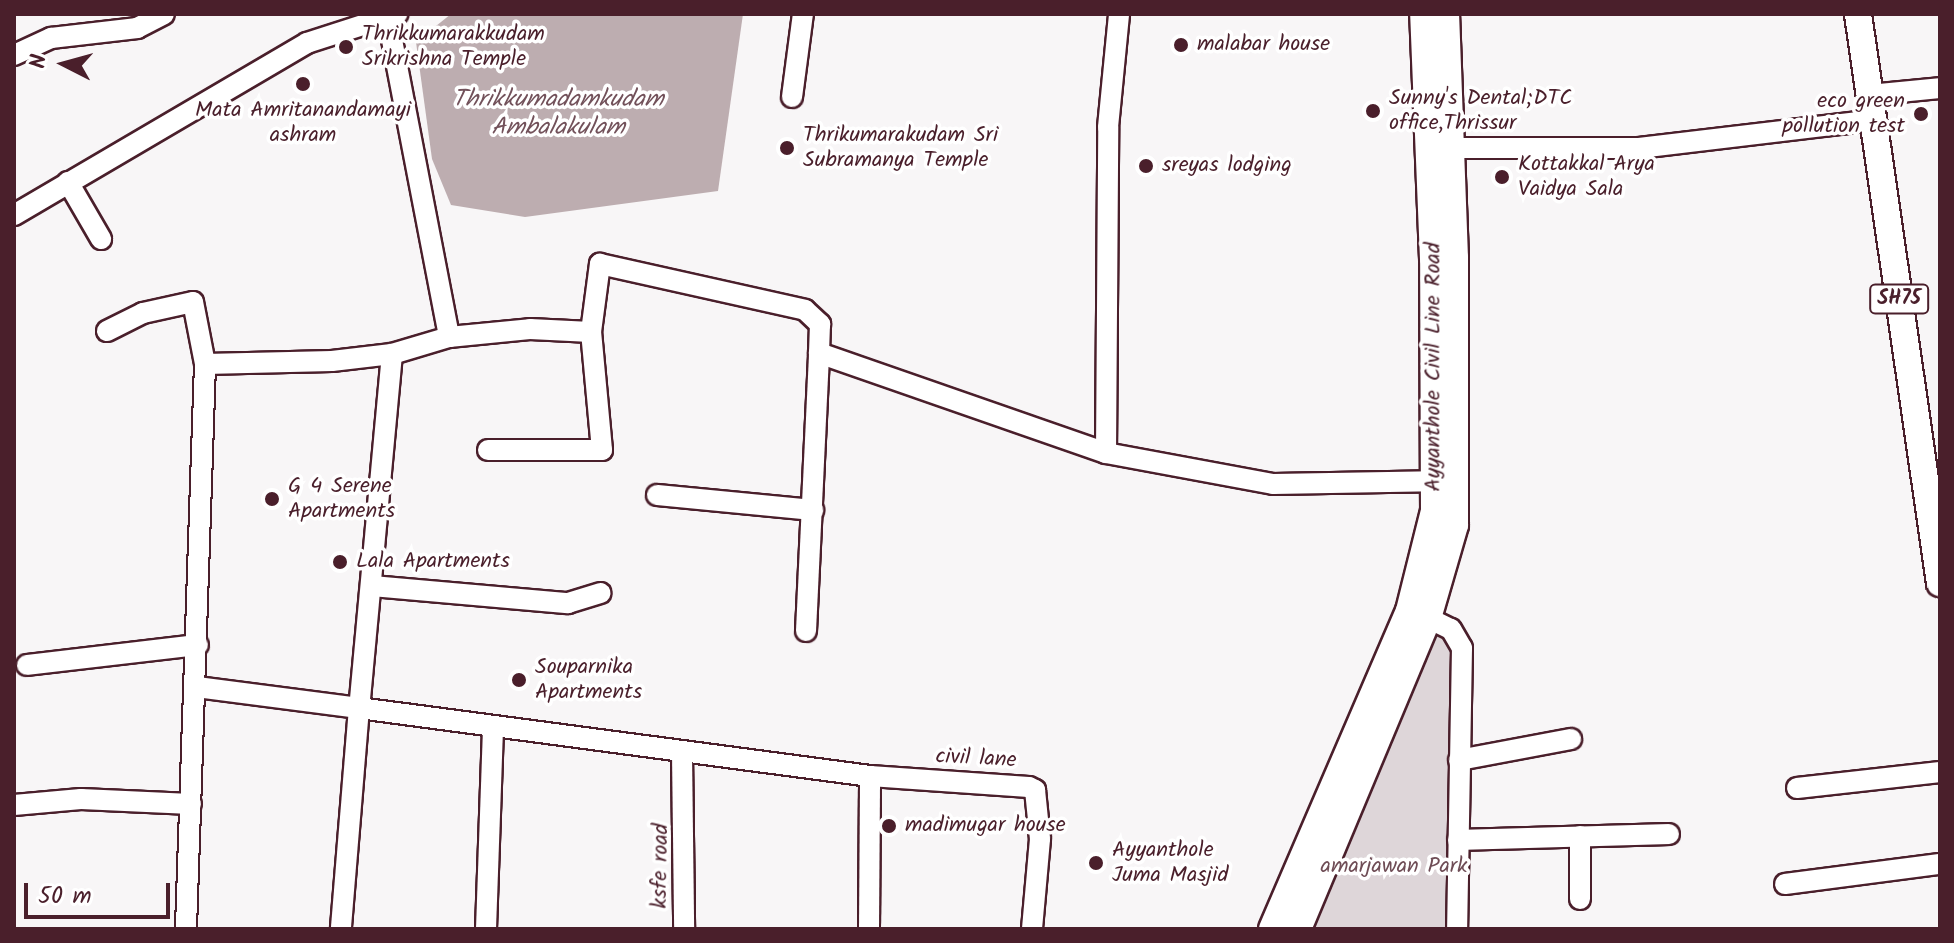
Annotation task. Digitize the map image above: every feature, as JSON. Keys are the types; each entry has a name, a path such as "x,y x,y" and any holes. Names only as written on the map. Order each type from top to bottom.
{"main road":[{"name":"Ayyanthole Civil Line Road","path":"1298,929 1428,618 1448,482 1443,224 1423,14"},
{"name":"Ayyanthole Civil Line Road","path":"1443,224 1451,148 1446,14"},
{"name":"SH75","path":"1858,14 1940,583"},
{"name":"Ayyanthole Civil Line Road","path":"1272,929 1409,611 1435,564"}],"street":[{"path":"14,55 51,38 137,28 164,14"},
{"path":"792,97 803,14"},
{"path":"1106,453 1108,127 1119,14"},
{"path":"14,215 307,43 391,15 449,337"},
{"path":"1451,148 1639,148 1871,108 1940,88"},
{"path":"68,182 101,239"},
{"path":"488,450 602,450 591,332 600,264 805,310 820,324 806,631"},
{"path":"107,331 143,313 193,302 205,364 197,687 186,929"},
{"path":"205,364 332,361 392,354 449,337 530,329 591,332"},
{"path":"819,353 1106,453 1273,484 1448,482"},
{"path":"341,929 392,354"},
{"path":"657,495 813,510"},
{"path":"372,586 568,603 601,593"},
{"path":"1428,618 1451,629 1462,648 1457,929"},
{"path":"27,665 198,645"},
{"name":"civil lane","path":"197,687 682,753 870,776 1012,784 1035,790 1040,839 1032,929"},
{"path":"486,929 493,729"},
{"path":"1459,760 1571,739"},
{"name":"ksfe road","path":"682,753 686,804 684,929"},
{"path":"1797,788 1940,772"},
{"path":"869,929 870,776"},
{"path":"14,805 81,799 191,804"},
{"path":"1458,840 1669,834"},
{"path":"1580,836 1580,899"},
{"path":"1785,884 1940,864"}],"green space":[{"name":"amarjawan Park","path":"1430,619 1458,637 1456,929 1299,929"}],"water":[{"name":"Thrikkumadamkudam Ambalakulam","path":"451,14 743,14 718,191 525,217 451,205 432,159 416,42"}],"place":[{"name":"malabar house","path":"1181,45"},
{"name":"Thrikkumarakkudam Srikrishna Temple","path":"346,47"},
{"name":"Mata Amritanandamayi ashram","path":"303,84"},
{"name":"Sunny's Dental;DTC office,Thrissur","path":"1373,111"},
{"name":"eco green pollution test","path":"1921,114"},
{"name":"Thrikumarakudam Sri Subramanya Temple","path":"787,148"},
{"name":"sreyas lodging","path":"1146,166"},
{"name":"Kottakkal Arya Vaidya Sala","path":"1502,177"},
{"name":"G 4 Serene Apartments","path":"272,499"},
{"name":"Lala Apartments","path":"340,562"},
{"name":"Souparnika Apartments","path":"519,680"},
{"name":"madimugar house","path":"889,826"},
{"name":"Ayyanthole Juma Masjid","path":"1096,863"}]}
